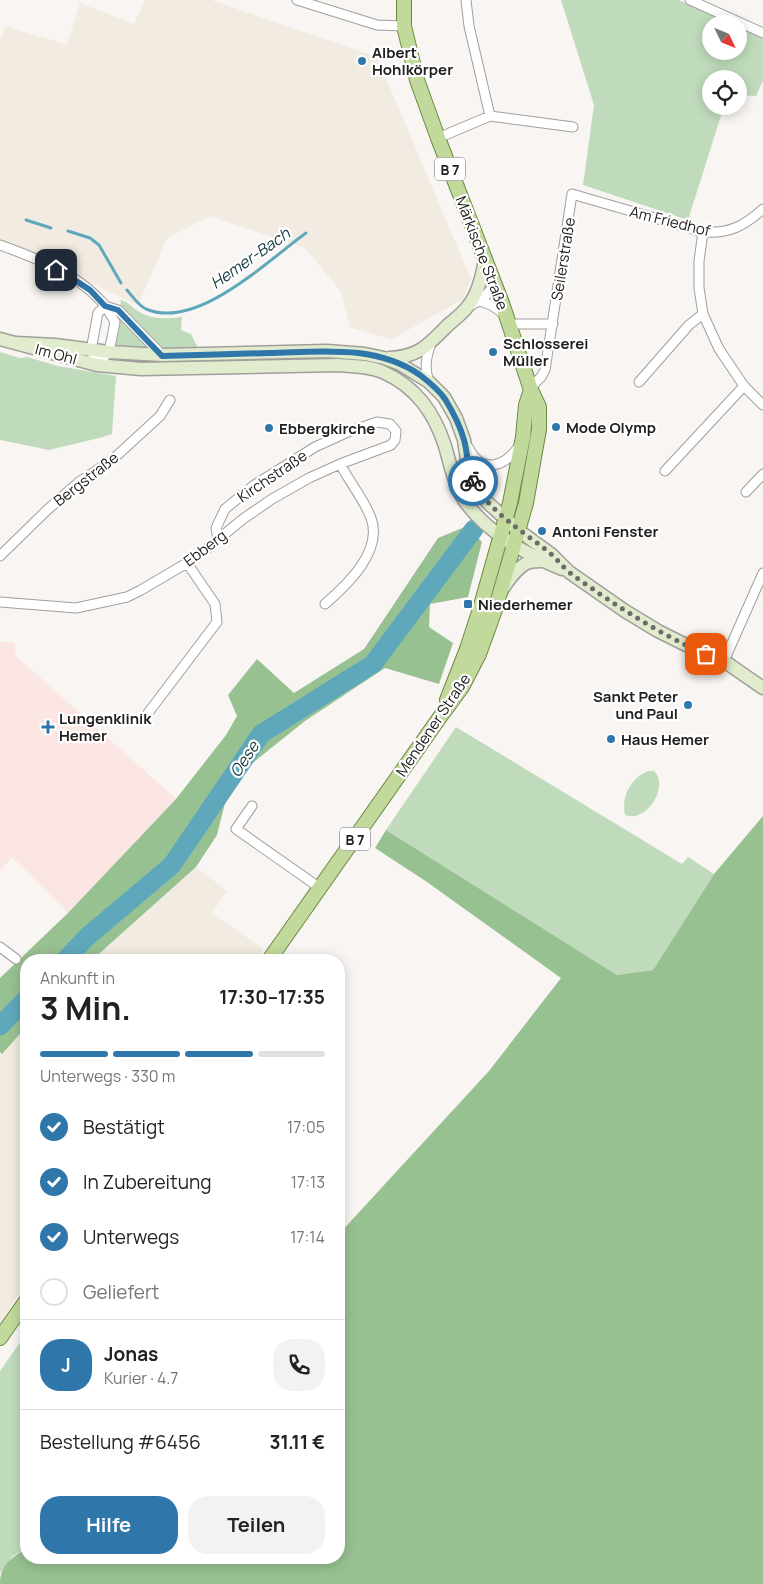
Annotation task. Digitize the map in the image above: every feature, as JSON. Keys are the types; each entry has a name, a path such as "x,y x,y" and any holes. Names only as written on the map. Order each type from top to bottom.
{"main road":[{"name":"Märkische Straße","path":"404,0 404,26 417,80 495,284 530,389 538,407 538,429 526,503 514,545"},
{"path":"384,358 410,356 431,343 474,304 483,273 485,258"},
{"name":"Im Ohl","path":"0,339 97,365 141,369 338,365 369,368 382,372 414,392 434,417 455,480 463,498 474,513 514,545 542,561 569,572"},
{"name":"Im Ohl","path":"16,343 162,356 327,351 356,352 384,358"},
{"path":"384,358 400,364 429,382 444,397 456,418 464,440 469,474 478,491 488,503 518,530 551,554 569,572 625,611 658,631 724,661 763,688"},
{"name":"B 7","path":"440,717 467,649 511,497 530,389"},
{"name":"Mendener Straße","path":"273,954 462,687 479,654 501,591 514,545"},
{"path":"501,591 525,564 542,561"},
{"path":"0,1338 20,1310"}],"street":[{"path":"466,0 469,26 490,116"},
{"path":"690,0 763,32"},
{"path":"308,2 377,26 404,26"},
{"path":"438,138 490,116 573,127"},
{"name":"Am Friedhof","path":"572,194 703,232 717,233 734,229 747,222 763,209"},
{"name":"Seilerstraße","path":"530,389 545,370 572,194"},
{"path":"703,232 699,261 699,288 703,314 719,349 744,386 763,405"},
{"path":"0,245 27,255 70,277 90,290 105,306 115,322 109,352 97,365 91,350 98,313 105,306"},
{"path":"474,304 488,295 495,284"},
{"path":"474,304 488,303 496,308 507,320 553,324"},
{"path":"105,306 118,310 162,356"},
{"path":"639,382 689,325 703,314"},
{"path":"429,382 425,362 431,343"},
{"path":"306,352 307,366"},
{"path":"665,471 744,386"},
{"name":"Bergstraße","path":"0,556 52,505 79,482 112,460 160,416 170,400"},
{"name":"Kirchstraße","path":"218,540 216,528 225,508 253,486 315,447 348,432 377,422 390,424 396,432 395,440"},
{"path":"464,440 475,459 492,466 512,455 523,437"},
{"name":"Ebberg","path":"0,602 76,608 127,597 187,563 272,499 309,478 391,445 395,440"},
{"path":"325,604 346,586 368,554 374,541 374,527 370,515 340,464"},
{"path":"746,492 763,474"},
{"path":"148,713 217,622 215,604 187,563"},
{"path":"724,661 763,573"},
{"path":"252,806 236,829 320,888"},
{"path":"0,947 16,959"}],"shaded area":[{"path":"145,0 211,0 377,57 471,279 463,299 392,339 351,328 340,290 305,248 210,216 167,238 138,305 0,241 0,42 5,26 67,45 80,3 134,24"},
{"name":"Lungenklinik Hemer","path":"0,642 14,642 16,656 176,799 68,913 12,857 0,871"},
{"path":"196,867 227,891 212,913 263,949 260,954 99,954"},
{"path":"20,1034 20,1294 0,1322 0,1052 2,1053"}],"green space":[{"path":"561,0 679,0 711,15 702,15 702,60 748,60 748,32 763,39 763,80 756,96 747,95 747,70 702,70 702,115 721,115 688,220 583,185 594,105"},
{"path":"121,300 149,316 165,318 182,317 181,330 191,334 199,350 115,350"},
{"path":"0,352 58,366 116,376 112,434 49,450 0,440"},
{"path":"467,526 482,542 468,597 430,604 429,627 453,643 439,684 385,668 305,721 250,765 225,803 217,835 196,867 99,954 25,954 68,913 176,799 226,735 237,716 228,695 257,659 294,693 364,649 438,538"},
{"path":"456,727 682,864 688,857 714,874 653,970 617,975 386,830"},
{"path":"648,771 654,771 658,778 659,785 653,802 641,814 625,815 625,801 629,788 637,778"},
{"path":"763,816 763,1584 0,1584 4,1567 20,1553 20,1564 345,1564 345,1227 489,1071 561,978 427,882 375,848 386,830 617,975 653,970 714,874"},
{"path":"20,959 20,1034 2,1054 0,1052 0,978"},
{"path":"20,1343 20,1552 13,1556 0,1573 0,1371"}],"waterway":[{"name":"Hemer-Bach","path":"26,220 51,228"},
{"name":"Hemer-Bach","path":"68,231 90,238 99,245 121,283"},
{"name":"Hemer-Bach","path":"127,290 146,309 166,313 187,310 209,302 231,289 306,233"},
{"name":"Oese","path":"71,954 87,937 172,865 261,734 373,664 474,529"},
{"name":"Oese","path":"0,1026 20,1005"}],"way so far":[{"path":"473,481 478,491 488,503 518,530 551,554 569,572 625,611 658,631 706,654"}],"place":[{"name":"Albert Hohlkörper","path":"362,61"},
{"name":"Schlosserei Müller","path":"493,352"},
{"name":"Mode Olymp","path":"556,427"},
{"name":"Ebbergkirche","path":"269,428"},
{"name":"Antoni Fenster","path":"542,531"},
{"name":"Niederhemer","path":"468,604"},
{"name":"Sankt Peter und Paul","path":"688,705"},
{"name":"Lungenklinik Hemer","path":"48,727"},
{"name":"Haus Hemer","path":"611,739"}],"route":[{"path":"56,270 90,290 105,306 118,310 162,356 327,351 356,352 384,358 400,364 429,382 444,397 456,418 464,440 469,474 473,481"}]}
